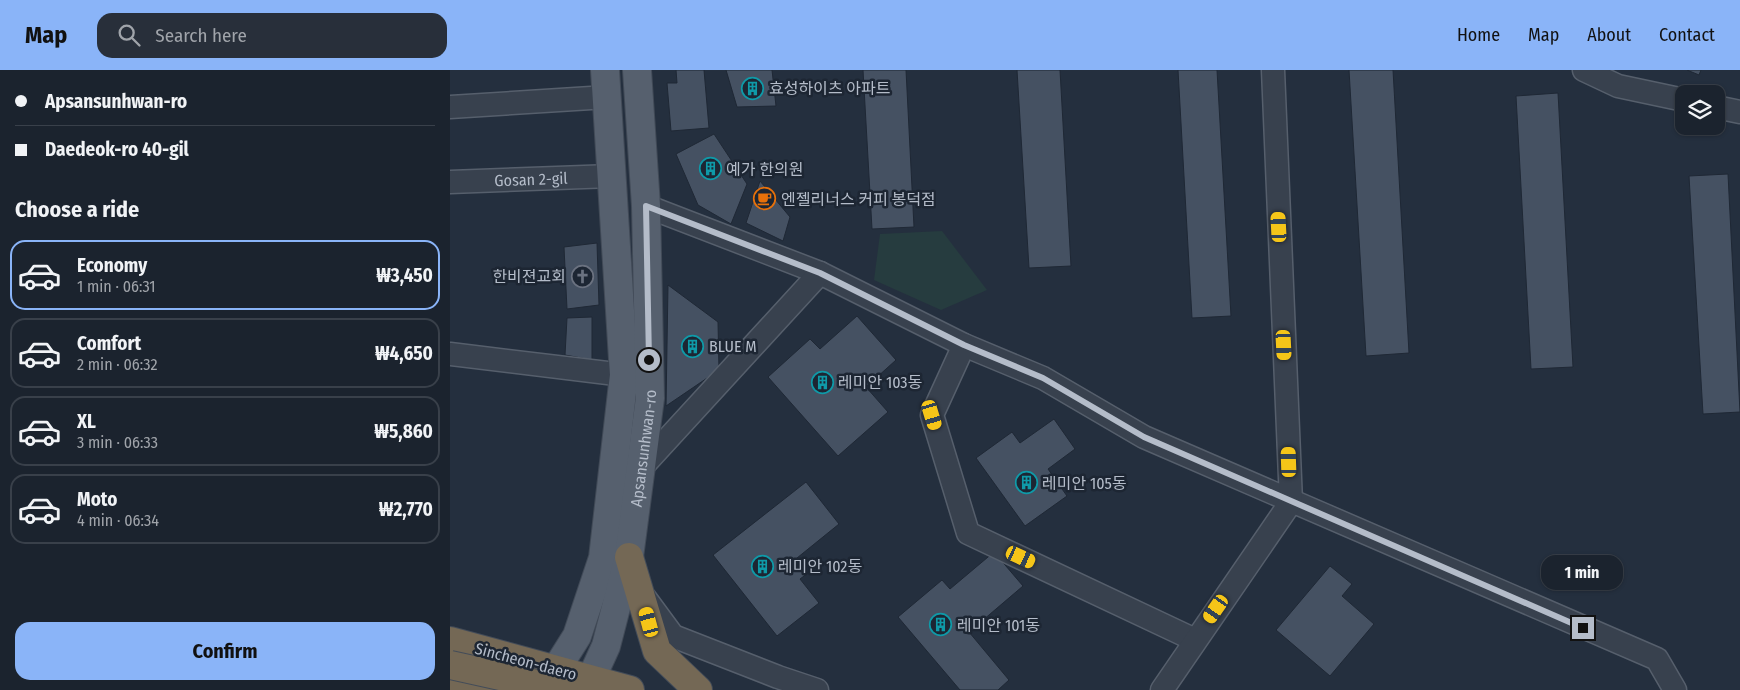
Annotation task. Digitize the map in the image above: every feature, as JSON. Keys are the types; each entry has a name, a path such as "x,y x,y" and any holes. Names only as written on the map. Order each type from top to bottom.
{"highway":[{"path":"629,557 657,652 698,690"},
{"name":"Sincheon-daero","path":"450,641 554,683 589,684 630,690"},
{"path":"450,665 554,683"},
{"path":"450,678 496,690"}],"main road":[{"name":"Apsansunhwan-ro","path":"605,70 624,375"},
{"name":"Apsansunhwan-ro","path":"589,684 606,646 629,557 650,398 646,206 638,70"},
{"path":"554,683 577,636 603,558 624,375"}],"street":[{"path":"1162,690 1291,502 1273,70"},
{"path":"1584,70 1618,86 1675,98"},
{"path":"450,107 607,97"},
{"path":"1725,109 1740,112"},
{"name":"Gosan 2-gil","path":"450,182 612,176"},
{"path":"646,206 820,273 964,345 1043,378 1144,437 1656,659 1675,690"},
{"path":"641,468 820,273"},
{"path":"964,345 932,415 968,533 1195,640"},
{"name":"Apsansunhwan-ro","path":"450,354 624,375"},
{"path":"640,592 673,636 696,647 818,690"}],"green space":[{"path":"942,231 987,290 941,310 874,280 880,234"}],"building":[{"path":"676,70 704,70 709,128 671,131 667,83 677,83"},
{"name":"효성하이츠 아파트","path":"726,70 772,70 776,106 737,107"},
{"path":"863,70 906,70 914,227 872,229"},
{"path":"1017,70 1060,70 1071,266 1029,268"},
{"path":"1178,70 1217,70 1231,316 1192,318"},
{"path":"1349,70 1393,70 1409,353 1366,356"},
{"path":"1687,70 1701,70 1699,75"},
{"path":"1558,93 1573,367 1531,369 1516,96"},
{"name":"예가 한의원","path":"714,134 747,184 731,224 698,205 676,154"},
{"path":"1728,174 1740,412 1703,414 1689,176"},
{"name":"엔젤리너스 커피 봉덕점","path":"760,181 790,217 783,241 746,223"},
{"name":"한비젼교회","path":"597,243 599,305 567,309 564,247"},
{"name":"BLUE M","path":"668,285 718,322 719,370 666,406"},
{"name":"레미안 103동","path":"857,316 896,360 866,387 888,412 838,456 768,377 810,339 820,349"},
{"path":"592,317 592,360 565,355 567,318"},
{"name":"레미안 105동","path":"1054,419 1075,449 1048,469 1067,496 1025,526 976,458 1012,432 1020,443"},
{"name":"레미안 102동","path":"806,482 839,524 797,558 808,573 800,579 819,603 777,636 713,555"},
{"name":"레미안 101동","path":"994,552 1023,586 969,632 1009,680 998,690 960,690 898,617 942,580 950,589"},
{"path":"1330,566 1352,584 1342,596 1374,624 1330,676 1276,630"}],"place":[{"name":"효성하이츠 아파트","path":"753,88"},
{"name":"예가 한의원","path":"710,169"},
{"name":"엔젤리너스 커피 봉덕점","path":"765,199"},
{"name":"한비젼교회","path":"582,276"},
{"name":"BLUE M","path":"693,346"},
{"name":"레미안 103동","path":"822,382"},
{"name":"레미안 105동","path":"1026,483"},
{"name":"레미안 102동","path":"762,566"},
{"name":"레미안 101동","path":"941,625"}],"route":[{"path":"649,360 646,206 820,273 964,345 1043,378 1144,437 1583,628"}]}
